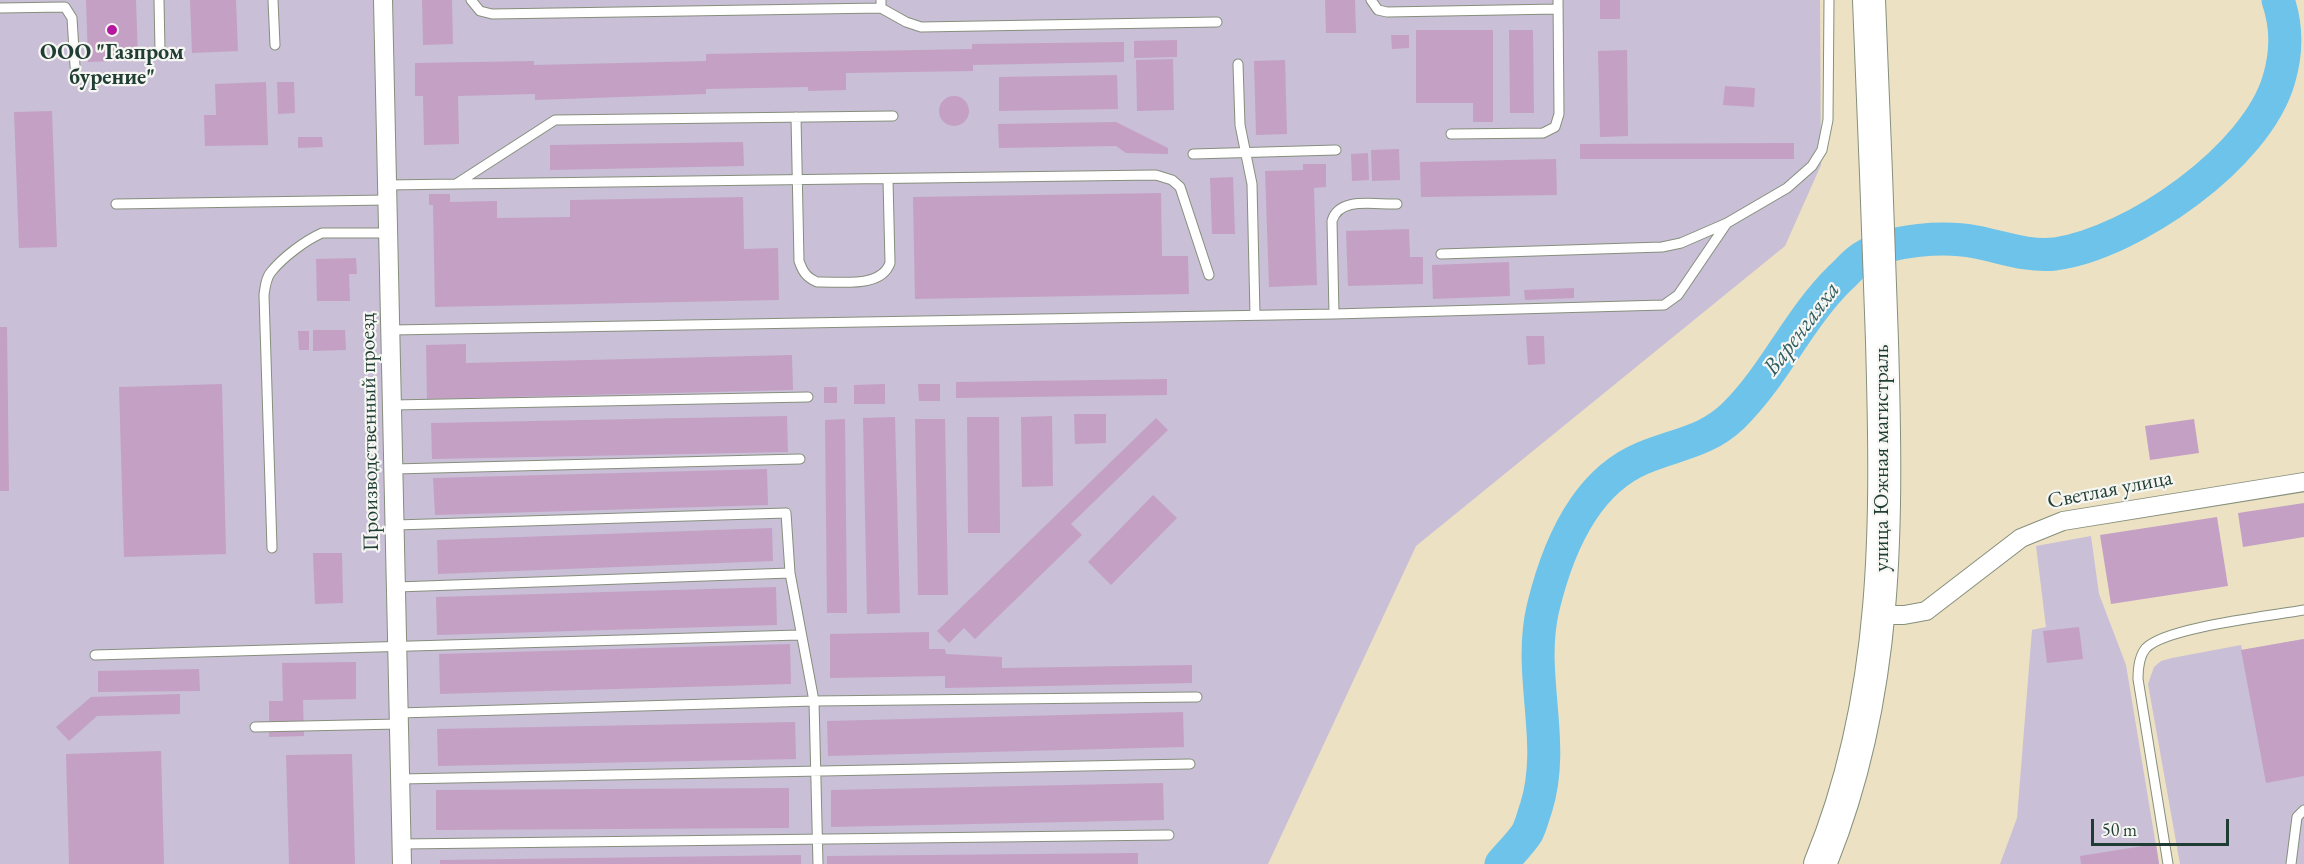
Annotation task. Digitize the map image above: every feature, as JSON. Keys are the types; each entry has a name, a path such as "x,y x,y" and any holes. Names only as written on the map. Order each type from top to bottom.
{"highway":[{"name":"улица Южная магистраль","path":"1820,864 1845,796 1856,757 1870,688 1880,615 1886,506 1882,332 1869,0"}],"street":[{"name":"Производственный проезд","path":"383,0 402,864"},
{"name":"Светлая улица","path":"1880,615 1915,614 1926,611 2021,538 2063,521 2304,482"}],"lane":[{"path":"159,0 160,50"},
{"path":"273,0 275,45"},
{"path":"471,0 480,11 492,14 633,11 734,5 881,4 906,22 921,27 1217,22"},
{"path":"633,0 633,11"},
{"path":"1371,0 1378,10 1387,12 1558,5 1559,114 1555,127 1543,133 1451,134"},
{"path":"1441,254 1662,247 1681,243 1727,223 1787,188 1812,166 1822,150 1828,120 1829,0"},
{"path":"0,8 58,5 70,12 75,66"},
{"path":"1238,64 1240,124 1252,184 1255,315"},
{"path":"456,184 555,120 893,116"},
{"path":"796,117 799,261 803,272 817,282 879,279 887,272 890,263 888,180"},
{"path":"1193,154 1336,150"},
{"path":"116,204 388,192 456,184 797,182 1156,175 1172,180 1180,187 1209,274"},
{"path":"1334,314 1332,221 1334,213 1345,205 1397,204"},
{"path":"392,330 1334,314 1664,304 1678,295 1727,223"},
{"path":"272,548 264,295 266,282 271,272 312,237 322,233 389,233"},
{"path":"393,405 808,397"},
{"path":"394,469 800,459"},
{"path":"396,525 786,513 790,573 814,701 818,864"},
{"path":"397,587 790,573"},
{"path":"2168,864 2138,679 2139,664 2144,649 2169,635 2304,610"},
{"path":"95,655 800,634"},
{"path":"255,727 399,718 814,701 1197,697"},
{"path":"400,779 1190,764"},
{"path":"2291,864 2297,817 2304,810"},
{"path":"401,844 1169,835"}],"shaded area":[{"path":"0,0 1820,0 1821,165 1785,246 1416,546 1268,864 0,864"},
{"path":"2091,536 2099,594 2126,665 2159,864 2000,864 2017,818 2032,630 2046,627 2036,546"},
{"path":"2304,639 2304,864 2180,864 2148,684 2154,667 2161,661 2172,658 2241,645 2242,650"}],"building":[{"name":"ООО \"Газпром бурение\"","path":"86,0 136,0 138,60 88,62"},
{"name":"ООО \"Газпром бурение\"","path":"190,0 236,0 238,51 192,53"},
{"path":"422,0 452,0 453,44 423,45"},
{"path":"1325,0 1355,0 1356,33 1326,33"},
{"path":"1600,0 1620,0 1620,19 1600,19"},
{"path":"1416,30 1493,30 1493,122 1473,122 1473,103 1416,103"},
{"path":"1509,30 1533,30 1534,113 1510,113"},
{"path":"1391,35 1409,35 1409,48 1392,49"},
{"path":"1177,40 1177,57 1134,58 1134,41"},
{"path":"1124,42 1124,62 973,65 973,71 846,73 846,90 808,91 808,87 706,89 706,94 535,100 535,94 458,96 459,144 424,145 423,96 415,96 415,63 534,61 534,65 706,61 706,54 972,49 972,44"},
{"path":"1627,50 1628,136 1600,137 1598,51"},
{"path":"1173,59 1174,110 1137,111 1136,60"},
{"path":"1285,60 1287,134 1256,135 1254,61"},
{"path":"1117,75 1118,109 999,111 999,77"},
{"path":"266,82 268,145 205,146 204,115 216,115 215,84"},
{"path":"277,82 294,82 295,113 278,114"},
{"path":"1725,86 1755,88 1754,107 1723,105"},
{"path":"954,96 964,101 969,111 964,121 954,126 944,121 939,111 944,101"},
{"path":"52,111 57,247 19,248 14,112"},
{"path":"1116,122 1168,148 1168,154 1126,153 1116,146 999,148 998,124"},
{"path":"298,137 322,137 323,147 298,148"},
{"path":"743,142 744,166 550,170 550,145"},
{"path":"1794,143 1794,159 1580,159 1580,144"},
{"path":"1399,149 1400,180 1372,181 1371,150"},
{"path":"1368,153 1369,180 1352,181 1351,154"},
{"path":"1556,159 1557,195 1421,197 1420,162"},
{"path":"1303,164 1326,164 1326,187 1314,188 1317,285 1269,287 1265,171 1303,170"},
{"path":"1233,177 1235,234 1212,234 1210,178"},
{"path":"1161,193 1162,256 1188,256 1189,294 915,299 913,197"},
{"path":"429,194 450,194 450,202 497,201 497,218 570,217 570,200 743,197 744,249 778,248 779,300 435,307 433,205 429,205"},
{"path":"1409,229 1410,257 1423,257 1423,284 1348,286 1346,231"},
{"path":"356,258 357,274 349,274 350,301 317,301 316,259"},
{"path":"1509,262 1510,296 1433,299 1432,265"},
{"path":"1574,288 1574,298 1525,300 1524,290"},
{"path":"0,327 7,327 9,491 0,491"},
{"path":"313,330 345,330 346,350 313,351"},
{"path":"298,331 309,331 309,350 299,350"},
{"path":"1526,336 1544,336 1545,364 1528,365"},
{"path":"466,344 466,363 792,355 793,390 427,399 426,345"},
{"path":"1167,379 1167,395 956,398 956,382"},
{"path":"222,384 226,554 124,557 119,387"},
{"path":"885,384 885,404 854,404 854,385"},
{"path":"918,384 940,384 940,401 919,401"},
{"path":"824,387 837,387 837,403 824,403"},
{"path":"1074,414 1106,414 1106,443 1075,444"},
{"path":"787,416 788,452 432,459 431,423"},
{"path":"1052,416 1053,486 1022,487 1021,417"},
{"path":"895,417 900,613 867,614 863,418"},
{"path":"967,417 999,417 1000,533 968,533"},
{"path":"1156,418 1168,430 1071,524 1082,535 975,639 964,628 949,643 937,631"},
{"path":"845,419 847,613 827,613 825,420"},
{"path":"915,419 945,419 948,595 918,595"},
{"path":"2194,419 2199,453 2150,460 2145,426"},
{"path":"767,469 768,505 435,515 433,478"},
{"path":"1153,495 1177,518 1111,585 1088,562"},
{"path":"2304,503 2304,537 2243,547 2238,513"},
{"path":"2217,517 2228,586 2111,604 2100,535"},
{"path":"772,528 773,561 438,574 437,540"},
{"path":"313,553 342,553 343,603 315,604"},
{"path":"776,587 777,625 437,635 436,597"},
{"path":"2079,627 2083,659 2047,663 2043,631"},
{"path":"929,632 929,649 945,649 946,654 1002,657 1002,668 1192,665 1192,683 945,688 945,676 830,678 830,634"},
{"path":"2304,639 2304,776 2266,783 2241,650"},
{"path":"790,644 791,684 440,694 439,654"},
{"path":"356,662 356,699 303,700 304,736 269,737 269,701 283,701 282,663"},
{"path":"199,669 200,691 98,692 98,671"},
{"path":"180,694 180,714 97,716 69,741 56,727 91,697"},
{"path":"1183,712 1184,747 828,756 827,721"},
{"path":"795,722 796,759 438,766 437,729"},
{"path":"161,751 164,864 69,864 66,754"},
{"path":"352,754 355,864 289,864 286,755"},
{"path":"1163,783 1164,820 831,827 831,790"},
{"path":"789,788 789,828 436,830 436,790"},
{"path":"2156,844 2159,864 2081,864 2080,856"},
{"path":"1138,853 1138,864 827,864 827,856"},
{"path":"801,855 801,864 440,864 440,860"}],"waterway":[{"name":"Варенгаяха","path":"1501,864 1528,830 1542,783 1544,758 1538,658 1539,633 1549,586 1556,563 1576,520 1605,483 1623,469 1643,458 1690,442 1723,425 1762,383 1825,294 1858,261 1876,250 1919,240 1949,239 1976,242 2025,253 2055,254 2086,247 2120,233 2188,192 2219,166 2246,138 2266,108 2279,79 2285,49 2283,20 2278,0"}],"place":[{"name":"ООО \"Газпром бурение\"","path":"112,30"}]}
